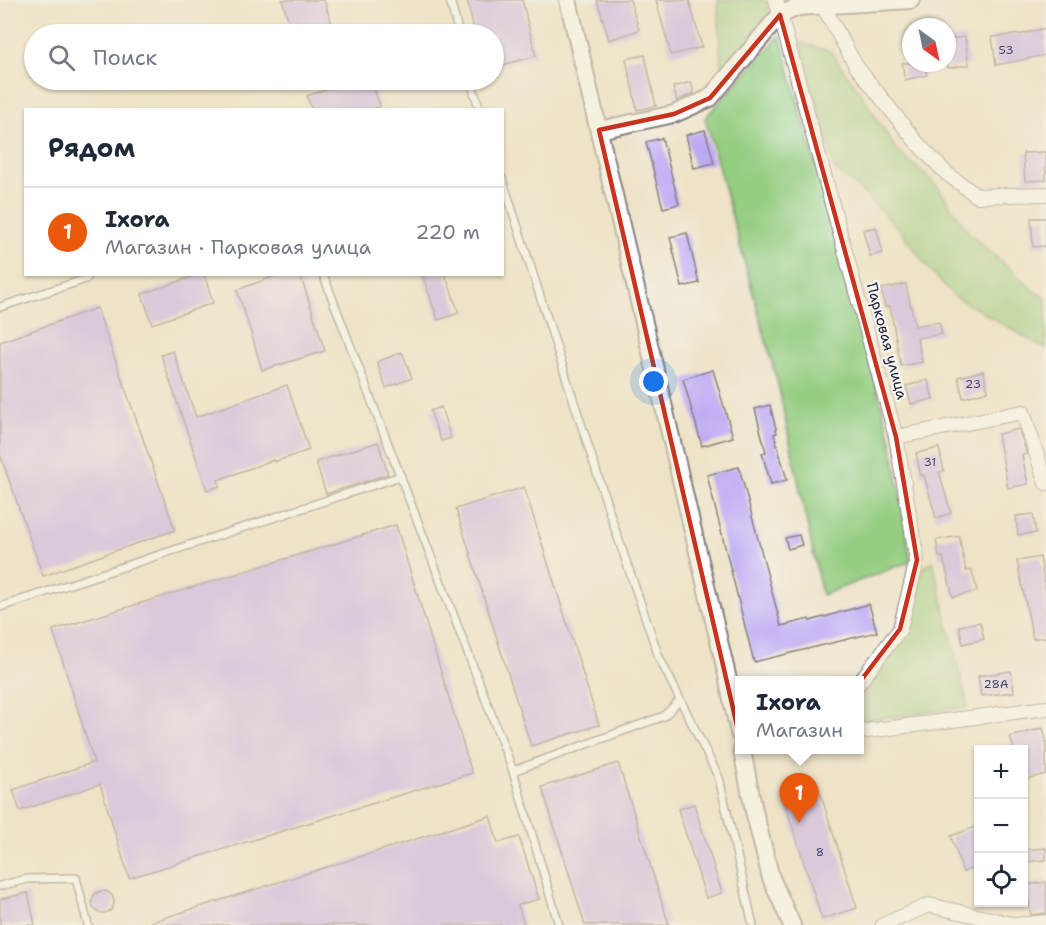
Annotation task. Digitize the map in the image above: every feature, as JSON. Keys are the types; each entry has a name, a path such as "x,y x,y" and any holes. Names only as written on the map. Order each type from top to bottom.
{"street":[{"path":"568,0 735,714"},
{"path":"599,130 674,114 710,98 778,8 828,3 911,0"},
{"path":"828,3 856,66 918,144 946,173 977,196 1046,194"},
{"name":"Парковая улица","path":"778,8 896,436 917,560 900,629 864,677"},
{"path":"896,436 1023,412 1046,483"},
{"path":"864,731 1046,708"},
{"path":"743,754 771,878 792,925"},
{"path":"884,925 929,905 1016,925 1046,922"}],"lane":[{"path":"450,0 456,24"},
{"path":"473,90 479,108"},
{"path":"504,184 658,657 719,778 753,925"},
{"path":"0,307 86,279 88,276"},
{"path":"324,276 513,771 559,925"},
{"path":"0,608 401,476"},
{"path":"513,771 664,717 680,700"},
{"path":"0,886 27,879 76,878 88,925"}],"highlighted area":[{"path":"780,15 896,437 917,560 900,629 830,721 813,738 742,747 599,130 674,114 710,98"}],"green space":[{"path":"718,0 766,0 770,13 721,75"},
{"path":"780,36 891,440 911,561 822,595 778,384 705,118"},
{"path":"801,43 830,51 861,94 895,148 937,186 969,233 1037,293 1046,297 1046,349 954,296 928,268 900,230 858,188 835,170"},
{"path":"933,561 968,707 864,720 864,693 877,678 906,630 922,569"}],"building":[{"path":"282,0 324,0 332,24 290,24"},
{"path":"467,0 522,0 536,56 504,64 504,24 473,24"},
{"path":"597,0 630,0 639,30 609,40"},
{"path":"656,0 689,0 702,47 671,55"},
{"path":"1046,28 1046,55 996,65 992,37 1022,34"},
{"path":"965,37 969,65 956,67 956,38"},
{"path":"645,55 656,106 637,110 626,59"},
{"path":"904,72 926,72 927,75 905,80"},
{"path":"691,82 694,93 677,101 673,87"},
{"path":"325,90 374,90 380,106 376,108 311,108 307,96"},
{"path":"705,130 714,163 694,168 686,135"},
{"path":"662,138 679,204 663,208 646,142"},
{"path":"1046,152 1046,180 1025,181 1023,153"},
{"path":"1031,218 1046,218 1046,246 1033,247"},
{"path":"876,227 883,253 870,256 863,230"},
{"path":"687,233 699,283 682,287 670,237"},
{"path":"194,276 205,276 213,303 152,324 142,294"},
{"path":"275,276 301,276 325,351 262,370 237,290"},
{"path":"423,276 446,276 459,313 438,320"},
{"path":"906,284 915,326 939,322 942,334 917,338 922,362 901,366 890,306 885,307 881,289"},
{"path":"97,308 175,530 43,576 0,454 0,342"},
{"path":"173,351 196,417 287,385 309,450 218,480 220,486 207,490 161,355"},
{"path":"402,352 412,378 386,388 377,362"},
{"path":"713,370 733,437 702,446 683,379"},
{"path":"983,371 988,391 963,398 958,377"},
{"path":"928,380 933,399 911,404 906,386"},
{"path":"770,405 777,433 774,434 787,480 771,484 762,453 766,452 755,409"},
{"path":"441,407 451,438 441,441 430,411"},
{"path":"1019,429 1027,454 1022,455 1028,484 1008,488 998,434"},
{"path":"378,442 388,474 326,494 316,462"},
{"path":"939,448 944,471 939,472 951,513 936,518 924,475 921,476 916,453"},
{"path":"739,467 781,626 809,619 810,621 869,604 877,632 754,662 707,475"},
{"path":"524,487 599,725 531,746 456,509"},
{"path":"1033,514 1036,533 1018,535 1016,516"},
{"path":"396,525 472,773 129,878 100,784 20,811 13,790 94,762 53,630"},
{"path":"799,535 802,545 788,549 785,538"},
{"path":"959,536 966,571 972,570 977,591 953,597 943,557 939,557 936,540"},
{"path":"1040,557 1046,591 1046,637 1033,639 1017,561"},
{"path":"980,622 984,639 963,644 959,626"},
{"path":"1011,671 1014,692 981,696 978,676"},
{"path":"1043,728 1046,740 1046,774 1028,779 1028,745 1012,745 1010,737"},
{"path":"618,763 669,925 585,925 542,787"},
{"path":"818,786 857,908 822,919 783,797"},
{"path":"694,804 722,893 706,898 678,809"},
{"path":"490,816 498,843 519,837 539,899 518,905 524,925 152,925 151,922"},
{"path":"974,827 974,868 963,872 951,836"},
{"path":"1046,848 1046,860 1028,862 1028,850"},
{"path":"1046,882 1046,913 1031,915 1028,885"},
{"path":"103,891 111,894 114,902 111,910 103,913 95,910 92,902 95,894"},
{"path":"28,893 35,925 0,925 0,899"}],"place":[{"name":"Ixora","path":"799,823"}]}
